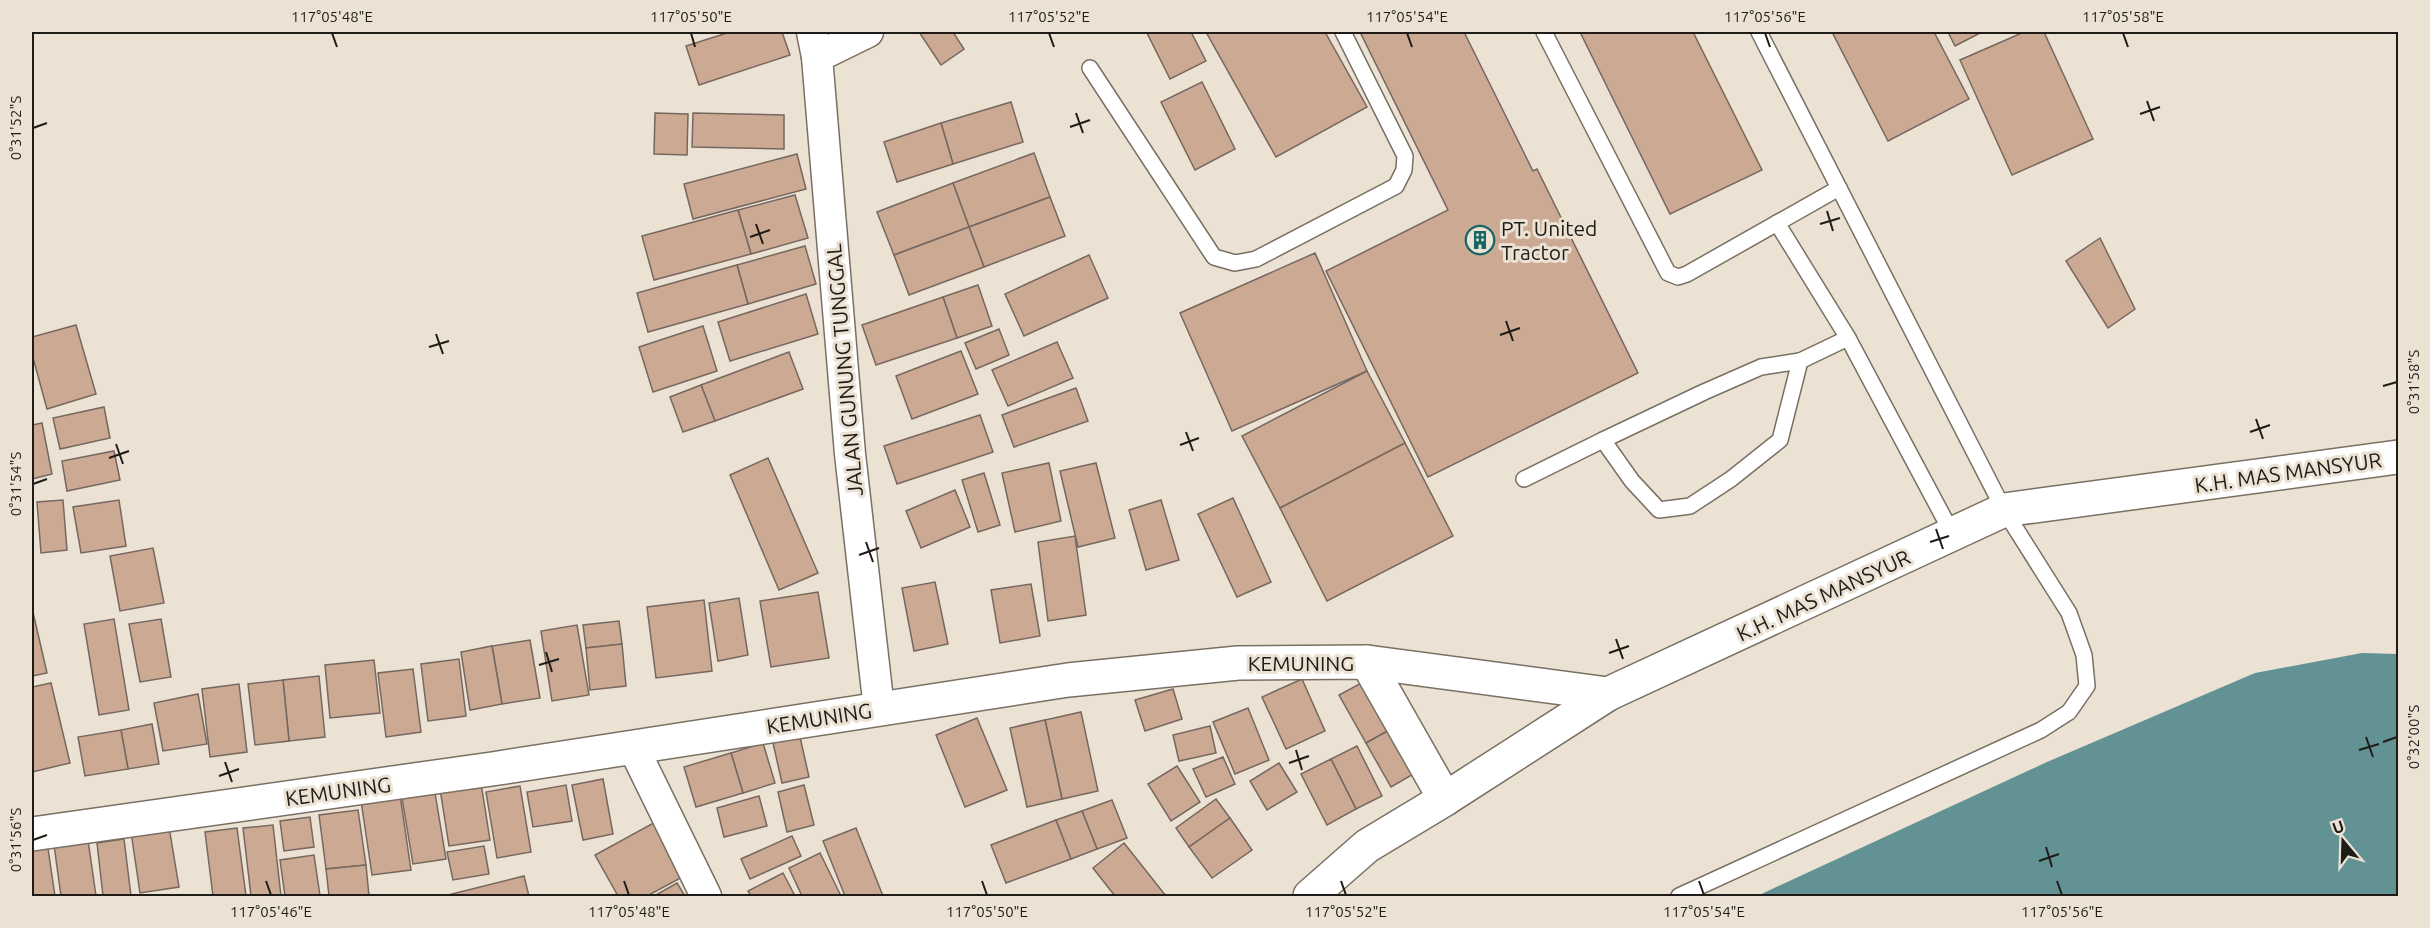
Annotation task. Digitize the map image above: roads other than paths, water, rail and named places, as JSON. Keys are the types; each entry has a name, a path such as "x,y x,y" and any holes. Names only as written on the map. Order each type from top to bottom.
{"street":[{"path":"814,44 868,32"},
{"name":"JALAN GUNUNG TUNGGAL","path":"814,44 850,454 879,709"},
{"name":"K.H. MAS MANSYUR","path":"1310,897 1367,846 1445,799 1608,694 2004,510 2398,457"},
{"path":"1367,662 1445,799"},
{"name":"KEMUNING","path":"32,834 633,747 1068,680 1238,663 1367,662 1608,694"},
{"path":"633,747 706,897"}],"lane":[{"path":"1090,68 1214,257 1235,263 1257,259 1396,186 1404,170 1405,156 1343,32"},
{"path":"1544,32 1668,273 1678,277 1687,274 1839,188"},
{"path":"1679,897 2041,730 2069,712 2087,686 2084,655 2069,613 2004,510 1759,32"},
{"path":"1777,223 1848,338 1953,535"},
{"path":"1524,479 1704,392 1761,368 1800,361 1848,338"},
{"path":"1603,440 1632,481 1659,510 1690,506 1731,479 1780,440 1800,361"}],"water":[{"path":"2362,653 2398,654 2398,896 1757,896 2047,762 2255,673"}],"place":[{"name":"PT. United Tractor","path":"1480,240"}]}
